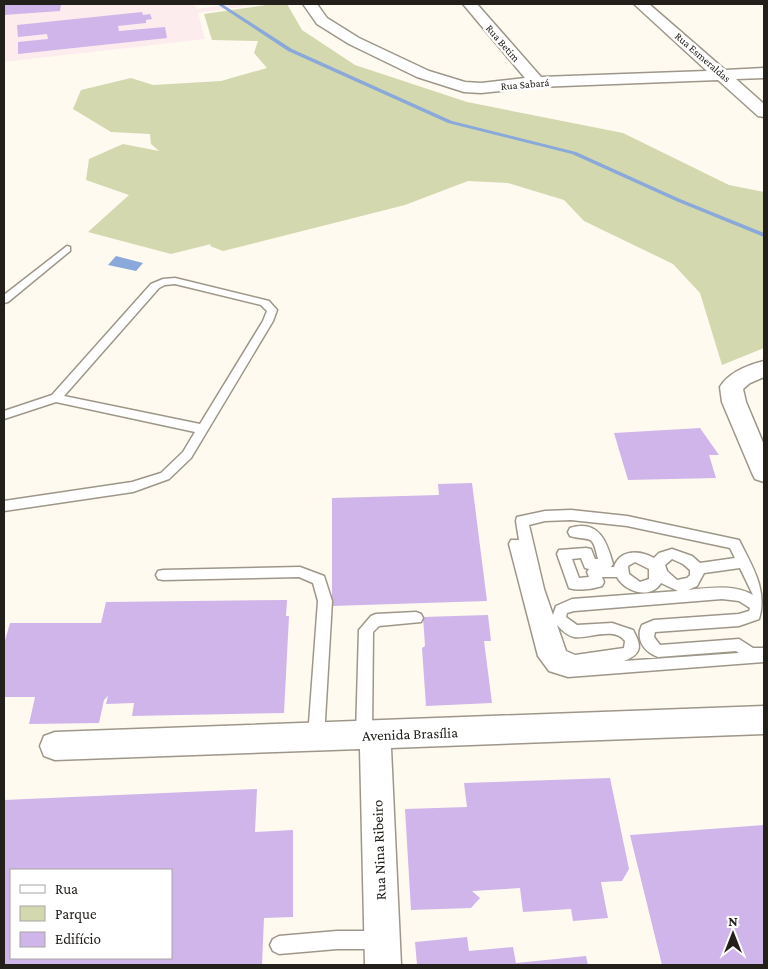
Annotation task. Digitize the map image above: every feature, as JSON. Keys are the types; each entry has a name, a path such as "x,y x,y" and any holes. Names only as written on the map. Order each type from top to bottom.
{"street":[{"name":"Rua Sabará","path":"310,4 322,21 354,41 423,74 464,87 481,88 537,82 764,74"},
{"name":"Rua Betim","path":"470,4 537,82"},
{"name":"Rua Esmeraldas","path":"641,4 764,112"},
{"path":"764,368 742,378 731,387 734,402 764,473"},
{"name":"Avenida Brasília","path":"56,746 764,720"},
{"name":"Rua Nina Ribeiro","path":"370,735 382,952"}],"lane":[{"path":"4,300 67,250"},
{"path":"4,506 133,487 165,476 187,455 268,321 272,310 265,303 175,281 163,282 155,286 56,398"},
{"path":"4,415 56,398 202,429"},
{"path":"764,602 734,544 611,519 565,516 532,518 522,521 537,589 560,654 574,661 614,656 631,651 633,643 630,635 621,629 574,631 559,619 561,610 572,605 722,593 742,595 750,598 757,607 754,615 739,620 654,626 647,629 648,644 658,652 739,645 750,654 764,654"},
{"path":"575,532 588,531 595,534 606,564 590,564 586,553 564,554 574,584 597,582 594,572 620,572"},
{"path":"516,544 545,656 554,667 568,671 764,658"},
{"path":"697,568 687,558 672,554 664,557 658,563 658,571 658,578 652,584 644,587 634,585 625,580 620,572 621,565 626,559 635,556 645,558 654,563 658,571 668,581 683,585 692,582 696,576 697,568"},
{"path":"697,568 744,562"},
{"path":"163,575 300,572 319,580 325,600 316,737"},
{"path":"370,735 366,704 366,630 376,620 416,618"},
{"path":"279,945 337,940 382,952"}],"shaded area":[{"path":"4,4 194,4 197,9 230,4 264,4 198,13 205,39 4,62"}],"green space":[{"path":"273,4 287,4 302,30 355,65 467,102 623,133 729,185 764,192 764,348 722,365 700,293 673,264 584,221 564,200 508,183 468,181 405,205 223,251 210,246 211,244 171,254 88,232 129,195 86,180 89,159 123,144 159,151 151,144 150,134 111,132 73,109 81,90 131,78 153,85 221,81 267,68 254,53 258,41 212,40 204,14"}],"water":[{"path":"116,256 143,263 136,271 108,265"}],"building":[{"path":"4,4 61,4 60,11 4,15"},
{"path":"142,12 143,15 150,14 152,19 146,20 146,23 118,26 119,31 165,27 167,38 18,54 18,42 48,39 47,34 18,37 17,25"},
{"path":"700,428 719,455 709,455 716,478 628,480 614,433"},
{"path":"472,483 487,601 332,606 332,498 439,495 438,484"},
{"path":"287,600 286,616 289,616 284,713 132,716 134,703 106,704 108,696 104,700 99,723 29,724 35,697 4,697 4,644 10,623 101,623 106,602"},
{"path":"488,615 491,641 484,641 492,703 426,706 422,648 425,646 423,617"},
{"path":"610,778 629,869 622,881 601,882 608,918 573,921 571,909 523,912 520,888 472,891 480,898 471,908 411,910 405,809 467,807 464,783"},
{"path":"257,789 255,832 293,830 293,917 264,918 262,965 4,965 4,800"},
{"path":"764,825 764,965 662,965 630,835"},
{"path":"467,937 469,951 513,947 516,963 586,956 588,965 417,965 415,942"}],"waterway":[{"path":"219,4 290,50 450,122 574,153 678,200 764,235"}]}
